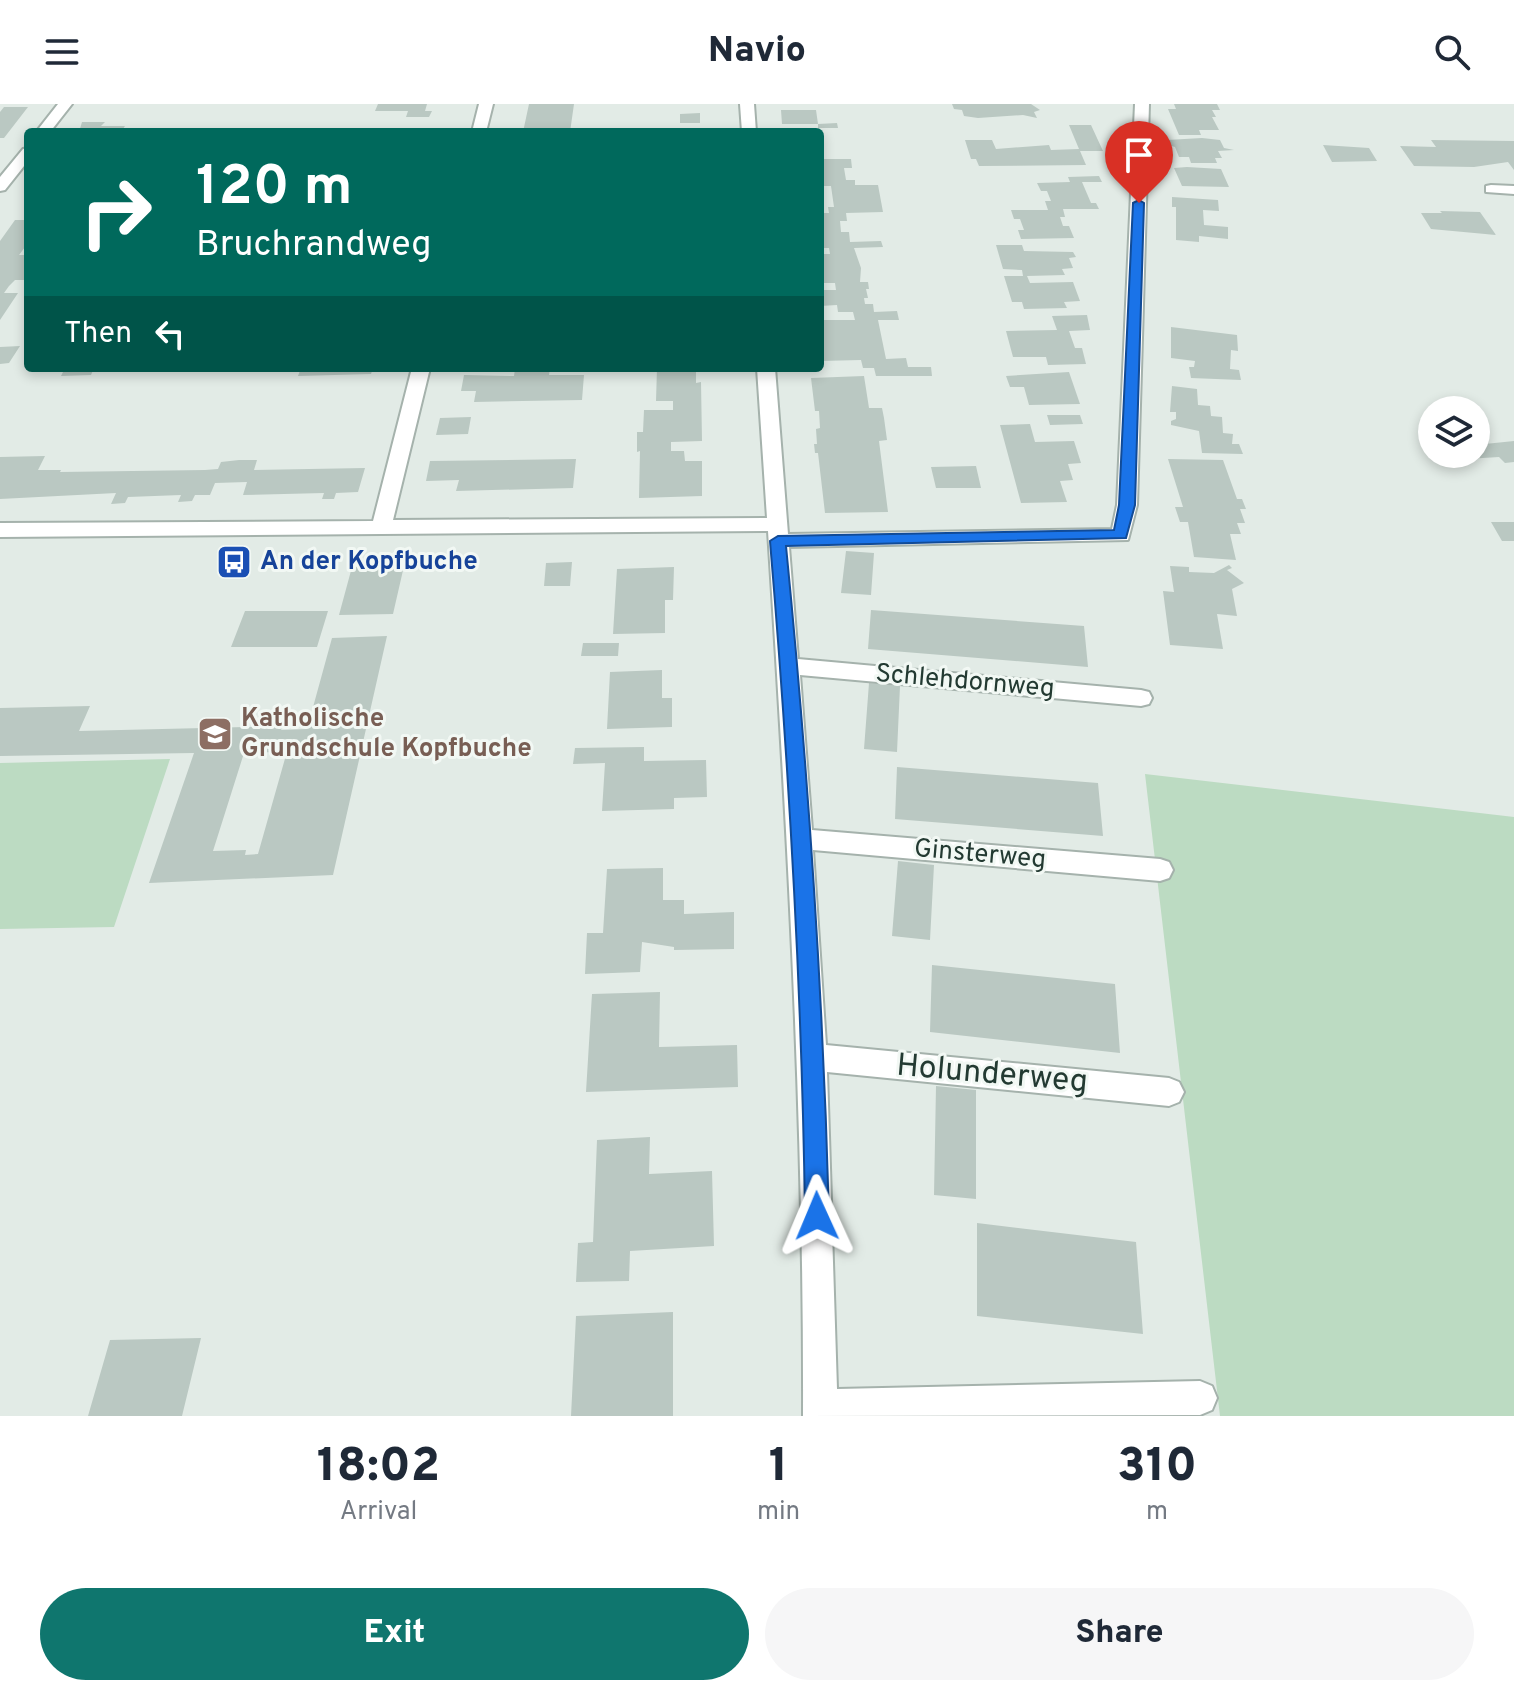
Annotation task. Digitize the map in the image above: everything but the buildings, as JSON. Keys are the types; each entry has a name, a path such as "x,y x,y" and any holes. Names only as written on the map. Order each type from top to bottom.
{"street":[{"path":"46,128 65,104"},
{"path":"480,128 486,104"},
{"path":"747,104 749,128"},
{"path":"0,530 382,526 1121,535 1127,505 1142,104"},
{"path":"0,187 24,157"},
{"path":"1491,189 1514,190"},
{"path":"382,526 420,372"},
{"path":"766,372 814,1057 820,1411 1200,1398"},
{"name":"Schlehdornweg","path":"789,666 1141,698"},
{"name":"Ginsterweg","path":"799,839 1160,870"},
{"name":"Holunderweg","path":"814,1057 1169,1092"}],"green space":[{"path":"170,759 114,927 0,929 0,763"},
{"path":"1145,774 1514,817 1514,1416 1220,1416"}],"place":[{"name":"An der Kopfbuche","path":"234,562"},
{"name":"Katholische Grundschule Kopfbuche","path":"215,734"}],"route":[{"path":"817,1216 814,1057 778,541 1121,535 1127,505 1139,203"}]}
